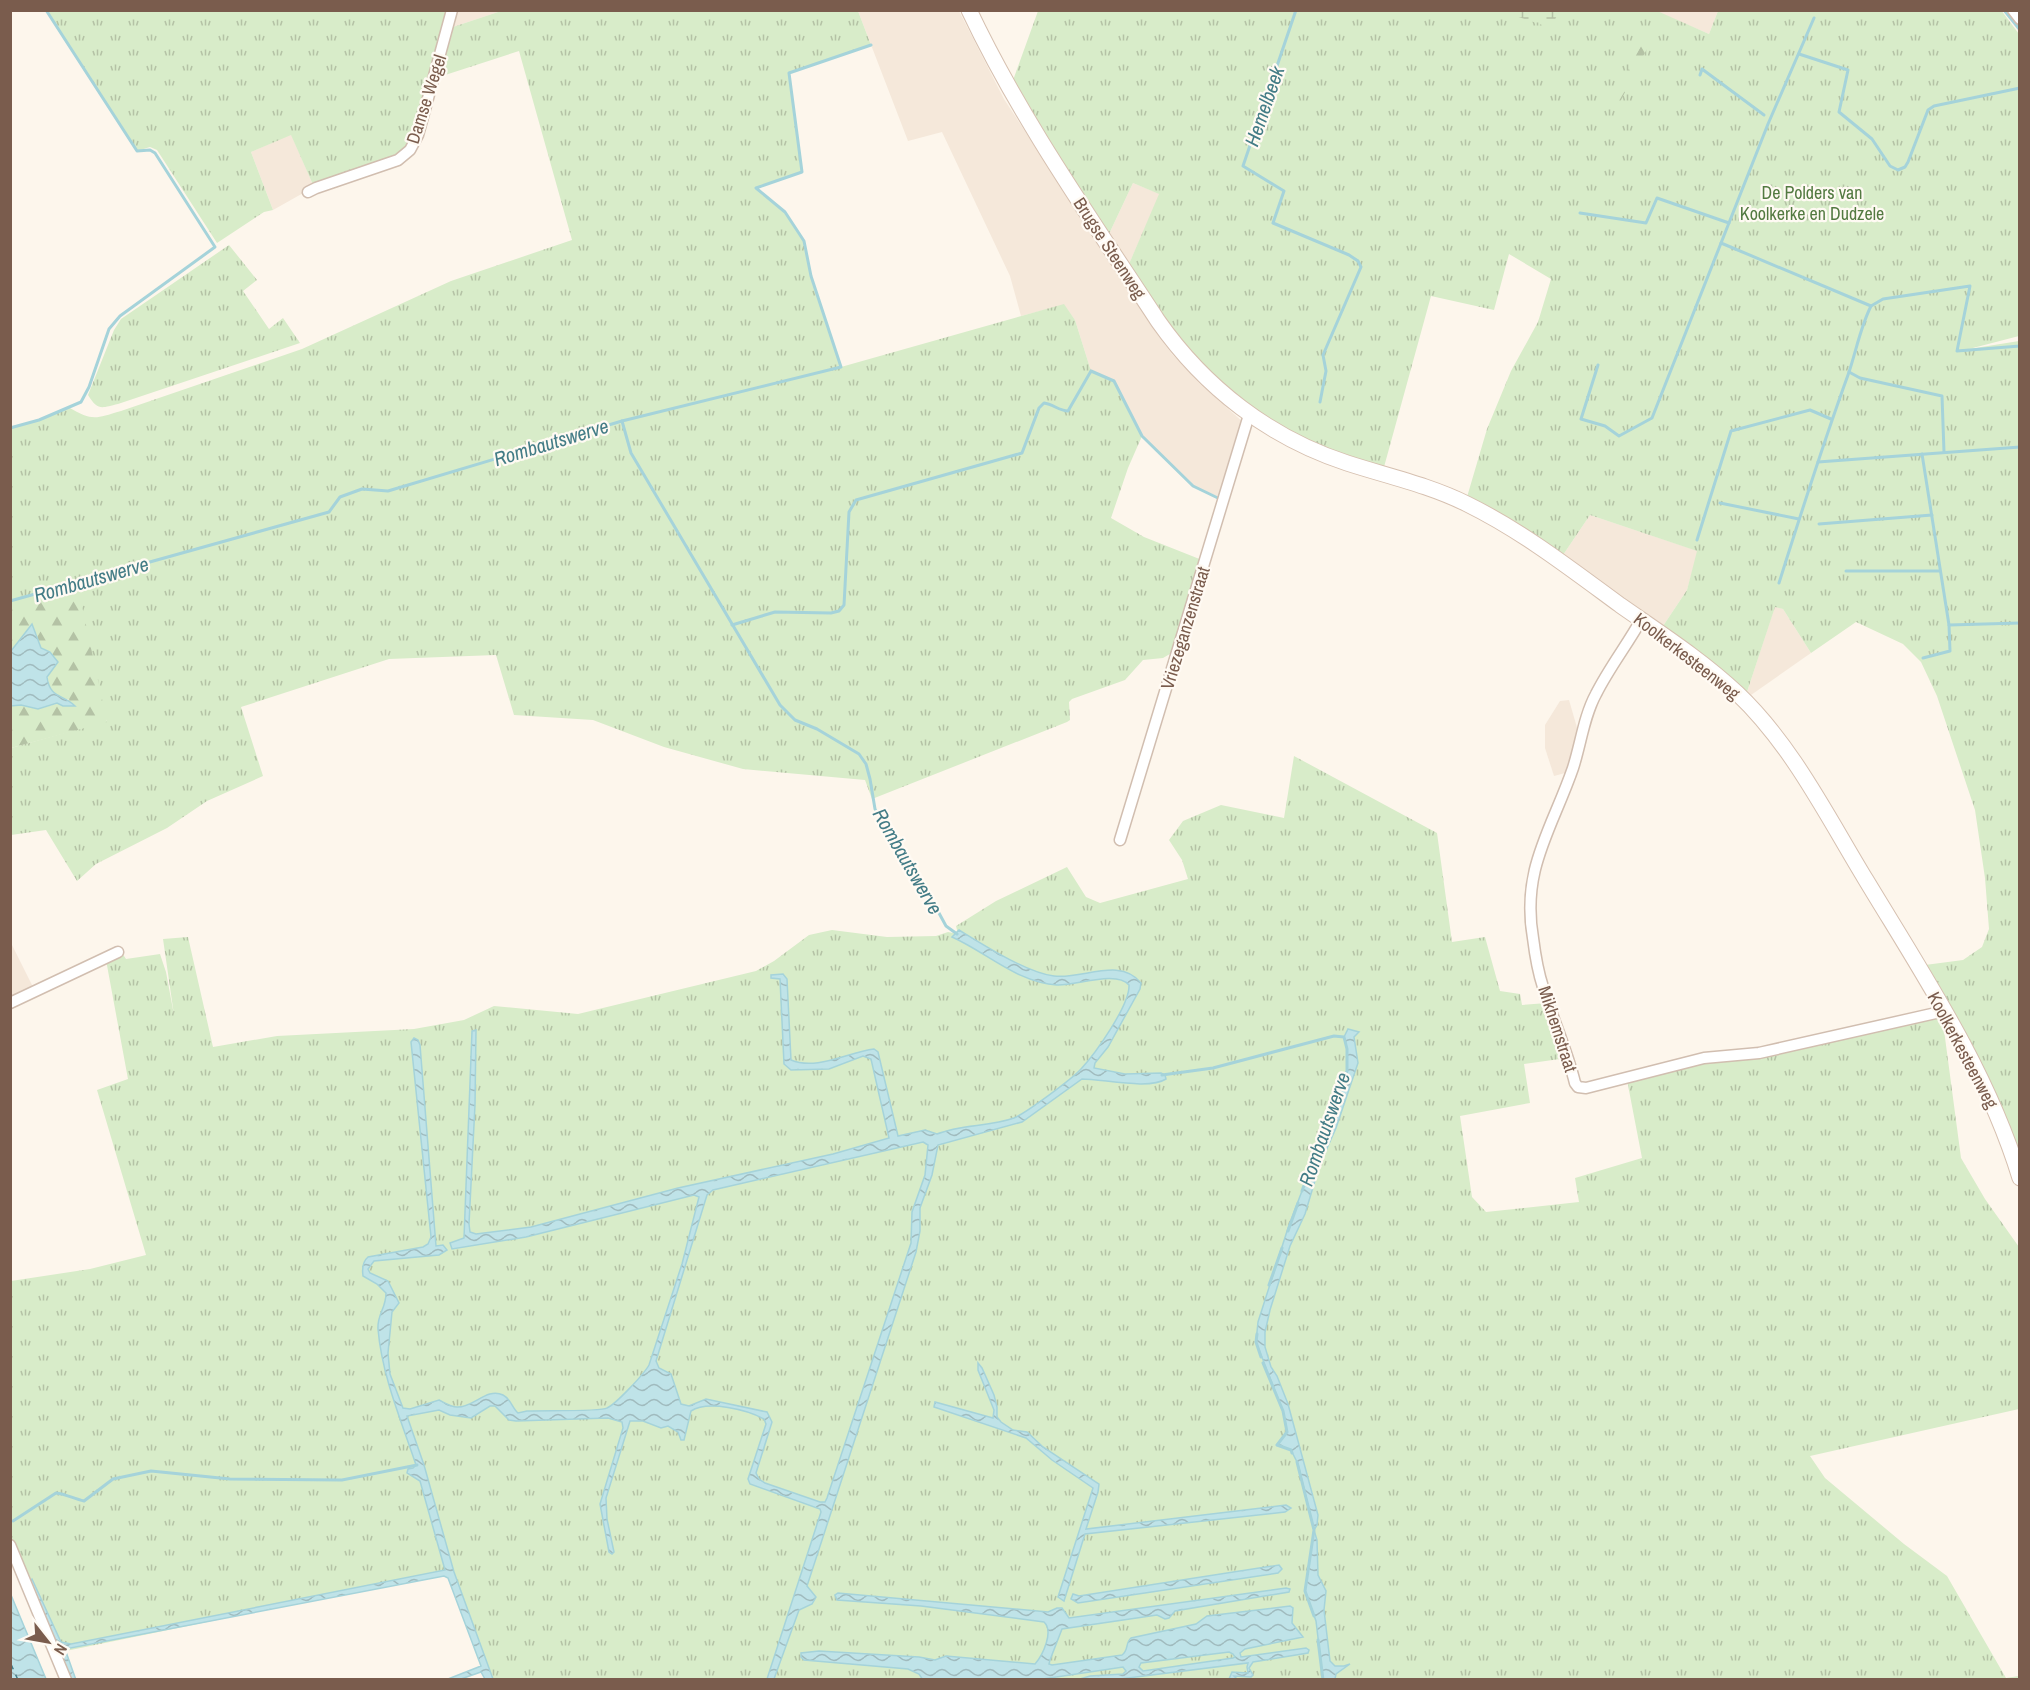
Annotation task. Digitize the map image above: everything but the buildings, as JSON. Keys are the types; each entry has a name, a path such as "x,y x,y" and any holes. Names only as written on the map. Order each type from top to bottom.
{"main road":[{"name":"Brugse Steenweg","path":"969,10 1008,86 1041,143 1176,347 1205,377 1249,415 1299,444"},
{"name":"Koolkerkesteenweg","path":"1299,444 1315,452 1440,492 1510,527 1698,661 1738,694 1789,754 1945,1011 1988,1092 2019,1178"}],"street":[{"name":"Damse Wegel","path":"308,192 398,160 410,150 418,135 452,10"},
{"path":"2013,10 2019,19"},
{"name":"Vriezeganzenstraat","path":"1120,840 1249,415"},
{"name":"Mikhemstraat","path":"1641,620 1596,694 1588,712 1571,771 1536,858 1533,879 1532,937 1543,987 1566,1047 1578,1087 1586,1088 1704,1058 1759,1053 1945,1011"},
{"path":"10,1003 118,952"},
{"path":"10,1545 66,1680"}],"shaded area":[{"path":"455,11 501,11 450,28"},
{"path":"858,11 959,11 1004,99 1159,337 1200,384 1243,422 1222,498 1193,486 1142,436 1114,382 1091,371 1075,320 1064,305 1021,316 1010,276 942,132 908,141"},
{"path":"1655,11 1718,11 1709,34"},
{"path":"291,134 314,187 273,210 251,152"},
{"path":"1133,183 1160,194 1129,264 1109,234"},
{"path":"1590,515 1698,551 1687,590 1663,626 1563,555"},
{"path":"1775,606 1783,609 1811,653 1751,695 1747,692"},
{"path":"1569,700 1580,738 1569,772 1554,776 1545,748 1545,725 1560,701"},
{"path":"10,941 34,989 10,1001"}],"green space":[{"name":"De Polders van Koolkerke en Dudzele","path":"1655,10 1709,34 1718,11 2001,10 2019,34 2019,336 1969,349 2019,341 2019,1155 1990,1081 1925,965 1963,960 1982,947 1989,929 1985,878 1975,810 1937,696 1921,662 1903,644 1856,622 1811,653 1783,609 1775,607 1747,692 1702,654 1663,626 1687,590 1697,551 1590,515 1563,555 1467,497 1487,429 1511,371 1538,322 1551,279 1509,254 1494,310 1431,296 1384,467 1320,446 1278,426 1232,393 1181,343 1129,264 1159,194 1133,183 1109,234 1012,83 1038,11"},
{"path":"46,11 446,11 416,134 405,153 314,187 291,135 251,152 273,210 264,212 217,243 157,150 150,147 137,151"},
{"path":"501,11 858,11 871,45 789,73 802,172 757,188 785,212 804,241 811,276 841,367 1064,304 1075,320 1091,371 1114,381 1142,436 1111,518 1144,537 1202,560 1175,651 1163,658 1143,660 1125,680 1072,699 1069,702 1070,720 1067,722 872,799 865,780 743,769 664,747 593,720 514,715 496,655 389,659 241,707 263,776 207,801 167,828 96,864 77,881 46,830 11,835 11,748 107,721 11,602 11,428 39,420 68,407 89,417 105,416 121,411 302,349 451,281 572,240 519,51 439,77 450,28"},
{"path":"1501,11 1559,11 1551,28"},
{"path":"1658,12 1664,15 1620,102 1614,98"},
{"path":"229,245 257,280 243,291 269,329 283,318 300,343 118,404 97,406 88,395 114,330 121,319"},
{"path":"77,583 107,722 11,748 11,706 21,705 38,709 70,700 60,697 50,688 48,676 50,652 41,648 33,624 11,651 11,601"},
{"path":"1294,756 1437,833 1452,942 1485,937 1500,991 1520,994 1522,1005 1547,1003 1567,1058 1524,1064 1530,1103 1460,1116 1472,1197 1486,1212 1579,1202 1575,1178 1642,1158 1627,1080 1692,1063 1942,1015 1961,1158 1985,1199 2019,1247 2019,1409 1810,1456 1825,1478 1904,1544 1947,1576 2006,1678 2019,1676 2019,1679 1335,1679 1335,1674 1344,1666 1335,1666 1330,1661 1324,1610 1326,1591 1318,1575 1317,1560 1305,1591 1316,1621 1323,1679 489,1679 450,1572 56,1653 11,1543 11,1281 90,1269 146,1255 97,1090 128,1079 106,960 122,953 126,959 160,954 166,972 174,1015 163,939 188,937 213,1047 277,1036 414,1029 464,1020 494,1006 578,1014 756,971 774,961 809,935 832,930 887,937 936,936 948,932 958,934 956,926 996,901 1067,867 1086,897 1100,903 1188,879 1182,860 1169,840 1183,821 1221,805 1284,818","holes":["1358,1032 1354,1037 1358,1063 1336,1128 1320,1164 1305,1214 1290,1246 1265,1332 1265,1347 1271,1367 1277,1376 1318,1515 1313,1529 1298,1464 1291,1450 1277,1445 1287,1432 1283,1411 1256,1342 1288,1228 1322,1138 1325,1118 1335,1102 1347,1071 1347,1049 1344,1037"]}],"water":[{"path":"32,624 41,648 50,652 58,662 47,677 51,689 75,706 63,706 57,703 38,709 21,705 11,706 11,651"},
{"path":"959,930 1005,957 1043,974 1065,976 1112,970 1132,975 1141,983 1140,989 1094,1068 1125,1074 1161,1073 1166,1079 1149,1084 1137,1084 1082,1079 1022,1122 938,1145 932,1175 920,1208 920,1231 916,1252 807,1586 816,1597 812,1604 799,1610 774,1679 767,1679 821,1512 820,1509 750,1484 748,1479 766,1424 764,1419 748,1412 717,1406 698,1408 691,1411 684,1440 681,1440 678,1432 668,1426 661,1428 643,1421 630,1421 606,1498 607,1519 614,1552 612,1554 609,1552 600,1504 623,1428 622,1422 608,1418 516,1421 509,1420 495,1406 490,1406 471,1418 450,1415 439,1410 407,1416 424,1465 454,1572 493,1679 485,1679 481,1672 461,1679 448,1679 481,1666 448,1578 444,1576 65,1649 76,1680 71,1679 29,1581 32,1579 61,1642 71,1644 445,1570 420,1481 407,1473 408,1469 416,1465 393,1398 378,1329 386,1293 377,1284 363,1276 364,1263 368,1257 423,1247 428,1244 431,1237 411,1042 414,1038 420,1045 436,1246 443,1245 447,1250 439,1255 374,1261 368,1269 370,1273 388,1281 399,1303 392,1312 388,1353 390,1374 403,1408 410,1409 439,1400 457,1407 497,1393 506,1397 518,1413 602,1409 607,1408 623,1395 649,1365 682,1264 699,1197 694,1195 526,1237 452,1249 450,1243 464,1238 472,1031 476,1030 470,1232 476,1234 531,1227 678,1188 833,1154 889,1138 871,1059 863,1056 829,1069 791,1070 784,1064 780,979 771,978 771,975 783,974 787,979 791,1060 801,1063 822,1062 874,1049 878,1052 898,1136 925,1130 937,1134 1004,1121 1020,1115 1038,1103 1076,1074 1095,1052 1118,1016 1128,994 1129,985 1115,979 1065,985 1043,983 1016,973 952,937","holes":["923,1142 928,1145 925,1175 912,1212 911,1243 827,1498 825,1502 820,1502 765,1483 756,1473 772,1422 767,1412 706,1399 689,1406 681,1404 671,1374 659,1368 656,1361 707,1195 713,1190"]},
{"path":"1348,1029 1359,1032 1354,1037 1358,1063 1336,1128 1320,1164 1305,1214 1290,1246 1265,1332 1265,1347 1271,1367 1288,1404 1318,1515 1314,1530 1298,1464 1291,1450 1277,1445 1287,1432 1283,1411 1256,1342 1258,1322 1288,1228 1322,1138 1325,1118 1335,1102 1347,1071 1347,1049 1344,1037"},
{"path":"978,1363 994,1395 997,1417 1001,1422 1013,1430 1027,1432 1043,1447 1099,1484 1086,1529 1286,1505 1291,1508 1285,1512 1085,1534 1064,1601 1058,1597 1093,1488 1052,1460 1026,1438 934,1407 935,1402 993,1418 994,1410 978,1370"},
{"path":"1314,1530 1317,1540 1318,1575 1326,1591 1324,1610 1330,1661 1335,1666 1350,1664 1336,1674 1335,1679 1323,1680 1316,1621 1305,1591"},
{"path":"1279,1565 1282,1569 1278,1573 1078,1603 1071,1599 1073,1594 1079,1596"},
{"path":"1286,1588 1290,1589 1289,1592 1175,1611 1165,1619 1157,1615 1062,1629 1049,1664 1122,1655 1131,1638 1196,1624 1207,1616 1290,1606 1293,1608 1292,1623 1303,1637 1245,1649 1240,1653 1241,1657 1306,1648 1309,1650 1308,1653 1253,1662 1249,1668 1253,1675 1251,1677 1234,1676 1237,1679 1229,1679 1232,1672 1248,1673 1248,1663 1120,1679 1080,1679 1090,1676 1123,1674 1126,1671 1123,1667 1043,1679 923,1680 919,1674 908,1669 804,1660 801,1657 801,1653 819,1651 935,1660 946,1656 1035,1664 1048,1637 1047,1626 1044,1622 921,1606 837,1600 835,1595 838,1593 1048,1612 1062,1608 1069,1618","holes":["1229,1652 1235,1657 1233,1658 1143,1671 1139,1667 1141,1663"]},
{"path":"11,1595 46,1679 11,1679"}],"waterway":[{"path":"10,428 39,420 81,402 89,387 109,329 120,316 215,247 155,153 150,150 137,151 46,10"},
{"name":"Hemelbeek","path":"1296,10 1243,166 1284,191 1273,223 1349,255 1358,261 1361,267 1323,355 1326,371 1320,402"},
{"path":"2004,10 2020,30"},
{"path":"1598,365 1581,419 1605,426 1619,436 1652,418 1768,124 1814,18"},
{"path":"10,601 329,512 340,497 362,489 388,491 622,421 841,367 811,276 804,241 785,212 756,188 802,172 789,73 871,45"},
{"path":"1799,54 1848,70 1839,112 1872,139 1890,166 1898,170 1905,167 1908,162 1928,110 1934,106 2020,88"},
{"path":"1700,75 1702,69 1764,115"},
{"path":"1580,213 1646,223 1657,198 1729,223"},
{"path":"1721,243 1871,306 1779,583"},
{"path":"1871,306 1883,299 1970,286 1957,351 2020,346"},
{"path":"732,625 775,612 831,613 839,611 844,605 849,512 856,500 1022,453 1039,408 1044,403 1068,411 1091,371 1114,381 1142,436 1193,486 1220,499"},
{"path":"1849,372 1860,378 1942,396 1944,452"},
{"path":"1697,540 1731,431 1810,410 1831,419"},
{"name":"Rombautswerve","path":"622,421 631,453 780,705 795,720 817,729 859,754 866,764 875,809 946,926 957,934"},
{"path":"1818,462 2020,447"},
{"path":"1922,454 1949,625"},
{"path":"1720,503 1799,519"},
{"path":"1819,524 1932,515"},
{"path":"1846,571 1940,571"},
{"path":"1923,658 1950,651 1949,625 2020,623"},
{"name":"Rombautswerve","path":"1162,1075 1213,1068 1334,1036 1344,1037 1347,1049 1347,1071 1335,1102 1325,1118 1322,1138 1316,1155"},
{"name":"Rombautswerve","path":"1302,1191 1310,1169"},
{"name":"Rombautswerve","path":"1288,1231 1298,1203"},
{"name":"Rombautswerve","path":"1269,1285 1282,1248"},
{"name":"Rombautswerve","path":"1257,1334 1256,1342 1261,1357"},
{"name":"Rombautswerve","path":"1263,1363 1283,1411 1287,1432 1277,1445 1291,1450 1292,1453"},
{"name":"Rombautswerve","path":"1297,1462 1314,1530 1305,1591 1314,1616"},
{"path":"13,1521 56,1493 84,1501 113,1479 151,1471 230,1479 342,1480 417,1465"},
{"name":"Rombautswerve","path":"1318,1640 1323,1680"}],"ferry route":[{"path":"10,1662 18,1680"}]}
